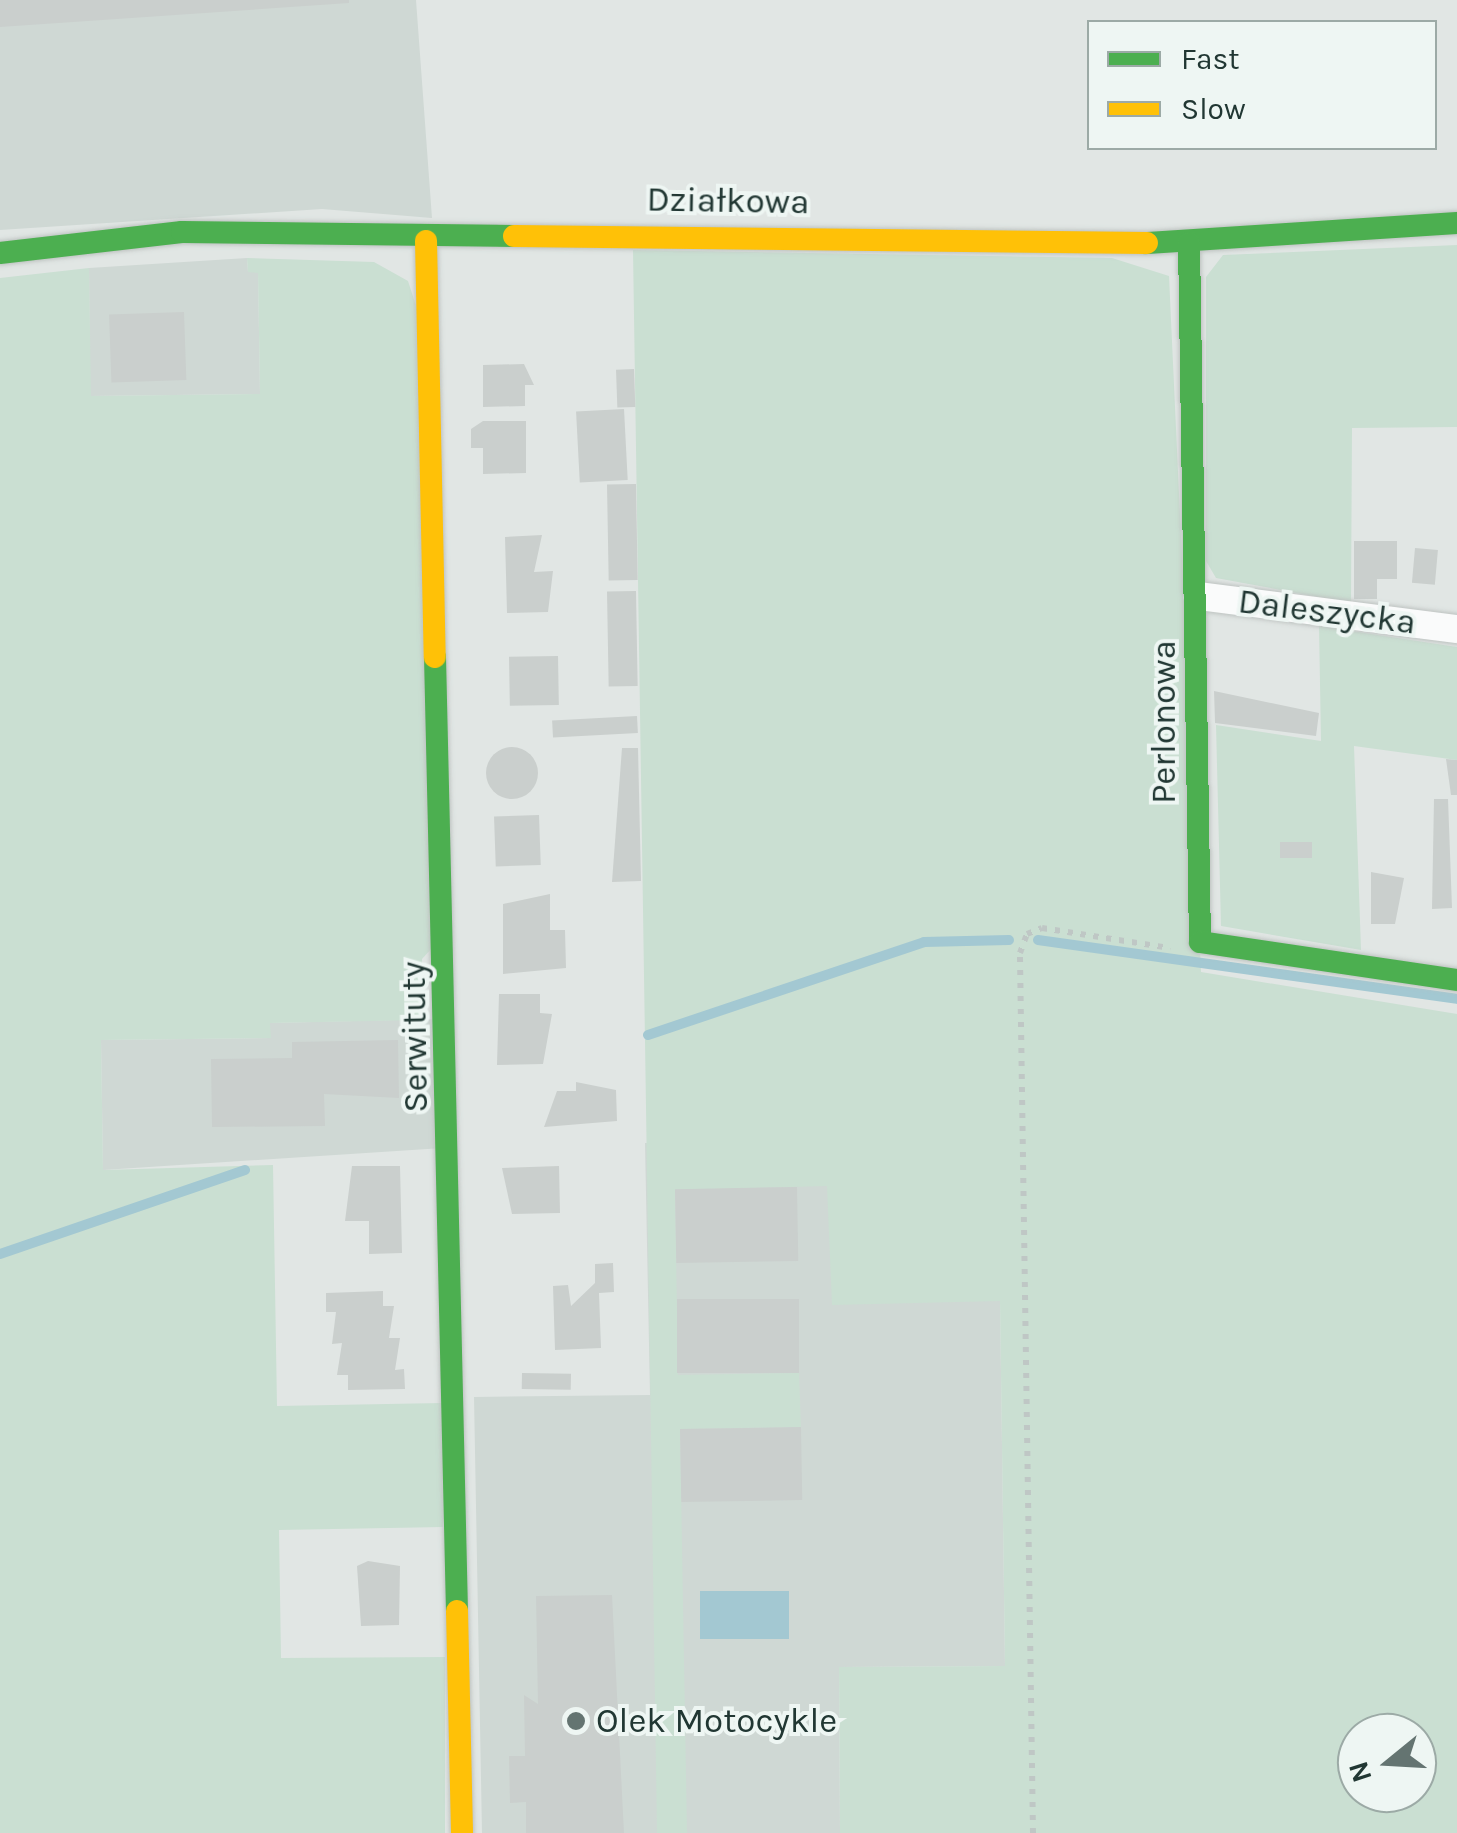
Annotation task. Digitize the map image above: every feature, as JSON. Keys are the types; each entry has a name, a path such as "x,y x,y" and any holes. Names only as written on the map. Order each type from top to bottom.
{"street":[{"name":"Działkowa","path":"0,253 182,232 426,241 1189,243 1457,222"},
{"name":"Serwituty","path":"426,241 462,1833"},
{"name":"Perlonowa","path":"1189,243 1198,596 1200,942"},
{"name":"Daleszycka","path":"1198,596 1457,628"},
{"path":"1200,942 1457,980"}],"path":[{"path":"1033,1833 1020,954 1026,934 1042,928 1170,948 1200,942"}],"shaded area":[{"path":"0,0 416,0 432,218 322,209 0,230"},
{"path":"247,258 248,272 258,272 260,394 90,396 89,268"},
{"path":"440,1019 443,1148 103,1170 101,1040 270,1038 270,1023"},
{"path":"829,1138 1000,1300 1005,1666 839,1667 840,1833 482,1833 474,1397 650,1395 645,1143"}],"green space":[{"path":"1457,245 1457,427 1352,428 1351,603 1216,578 1206,561 1206,277 1223,255"},
{"path":"633,250 1112,258 1169,276 1201,972 1457,1014 1457,1833 840,1833 839,1667 1005,1666 1000,1301 832,1305 827,1186 675,1190 678,1375 799,1373 801,1427 680,1429 687,1833 657,1833"},
{"path":"247,258 374,262 408,281 419,315 432,948 422,959 424,1020 270,1023 271,1038 101,1040 103,1170 273,1165 277,1406 442,1403 443,1527 279,1530 281,1658 445,1657 445,1833 0,1833 0,278 89,268 91,396 260,394 258,273 248,272"},
{"path":"1319,626 1457,647 1457,760 1354,746 1361,950 1221,926 1216,725 1321,741"}],"water":[{"path":"700,1591 789,1591 789,1639 700,1639"}],"building":[{"path":"0,0 349,0 349,3 0,27"},
{"path":"184,312 186,380 111,383 109,315"},
{"path":"524,364 534,385 525,385 525,406 483,407 483,365"},
{"path":"634,369 635,407 617,408 616,370"},
{"path":"624,409 628,480 580,482 576,412"},
{"path":"483,421 526,421 526,473 483,474 483,448 471,448 471,429"},
{"path":"636,484 638,580 609,580 607,485"},
{"path":"542,535 534,572 553,571 548,612 507,613 505,537"},
{"path":"1354,541 1397,541 1397,579 1377,579 1377,599 1354,599"},
{"path":"1415,548 1438,550 1435,585 1412,583"},
{"path":"636,591 638,686 609,686 607,592"},
{"path":"558,656 559,705 510,706 509,657"},
{"path":"1214,691 1319,713 1316,736 1215,723"},
{"path":"637,716 638,733 553,737 552,720"},
{"path":"512,747 530,755 538,773 530,791 512,799 494,791 486,773 494,755"},
{"path":"622,748 638,748 641,881 612,882"},
{"path":"1446,759 1457,760 1457,795 1451,795"},
{"path":"1434,799 1448,799 1452,908 1432,909"},
{"path":"539,815 541,865 496,867 494,817"},
{"path":"1280,842 1312,842 1312,858 1280,858"},
{"path":"1371,872 1404,878 1395,924 1371,924"},
{"path":"550,894 550,930 565,930 566,968 503,974 503,904"},
{"path":"499,994 540,994 540,1013 552,1014 543,1064 497,1065"},
{"path":"398,1040 399,1098 324,1094 325,1126 212,1127 211,1059 292,1058 292,1042"},
{"path":"576,1082 616,1090 617,1121 544,1127 557,1091 576,1091"},
{"path":"352,1166 400,1166 402,1253 369,1254 369,1221 345,1221"},
{"path":"559,1166 560,1213 512,1214 502,1168"},
{"path":"797,1187 798,1261 676,1263 675,1189"},
{"path":"613,1263 614,1292 599,1293 601,1348 555,1350 553,1286 568,1285 571,1306 595,1283 595,1264"},
{"path":"383,1291 383,1306 394,1306 389,1338 400,1338 395,1370 404,1369 405,1389 348,1390 348,1375 337,1375 342,1343 332,1344 336,1312 326,1312 326,1293"},
{"path":"677,1299 799,1299 799,1373 677,1373"},
{"path":"522,1373 571,1374 571,1390 522,1389"},
{"path":"801,1427 802,1500 681,1502 680,1429"},
{"path":"368,1561 400,1566 399,1625 361,1626 357,1566"},
{"path":"612,1595 624,1833 526,1833 526,1802 510,1803 509,1756 525,1756 524,1695 538,1704 536,1596"}],"waterway":[{"path":"648,1035 924,942 1009,940"},
{"path":"1038,940 1457,999"},
{"path":"0,1254 245,1170"}],"traffic: fast":[{"path":"1147,243 1457,223"},
{"path":"0,253 182,232 514,236"},
{"path":"1189,243 1200,942 1457,980"},
{"path":"435,657 457,1611"}],"traffic: slow":[{"path":"514,236 1147,243"},
{"path":"426,241 435,657"},
{"path":"457,1611 462,1833"}],"place":[{"name":"Olek Motocykle","path":"576,1721"}]}
